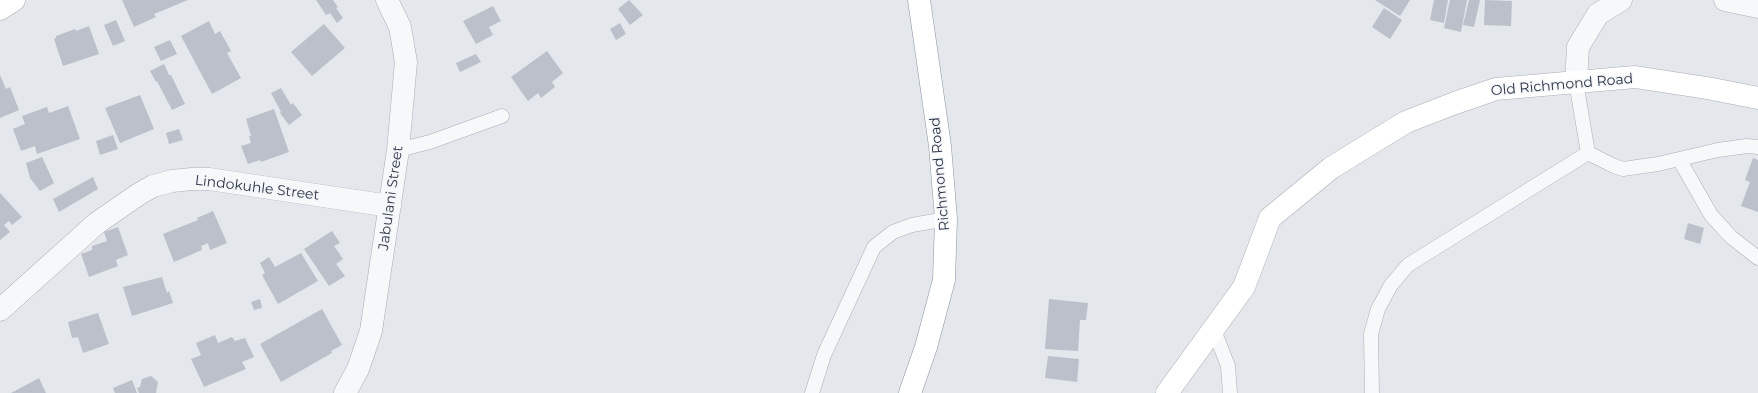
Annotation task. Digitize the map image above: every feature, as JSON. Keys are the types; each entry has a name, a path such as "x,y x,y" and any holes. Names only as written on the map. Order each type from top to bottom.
{"main road":[{"path":"0,9 14,0"},
{"name":"Richmond Road","path":"910,393 926,347 944,280 946,219 940,146 920,0"},
{"name":"Old Richmond Road","path":"1167,393 1244,287 1270,218 1331,168 1406,122 1496,89 1635,77 1707,88 1758,98"}],"street":[{"name":"Jabulani Street","path":"345,393 358,369 371,331 398,150 406,62 400,27 387,0"},
{"path":"1576,82 1578,47 1598,14 1621,0"},
{"path":"1725,0 1758,7"},
{"name":"Lindokuhle Street","path":"0,310 97,223 139,194 160,185 192,178 209,179 390,206"}],"lane":[{"path":"1576,82 1588,152"},
{"path":"398,150 430,142 502,116"},
{"path":"1588,152 1623,169 1718,150 1747,146 1758,147"},
{"path":"1372,393 1371,334 1378,309 1391,285 1408,265 1588,152"},
{"path":"1679,159 1710,215 1731,237 1758,258"},
{"path":"812,393 824,354 874,247 892,232 946,219"},
{"path":"1214,330 1228,366 1230,393"}],"building":[{"path":"122,0 188,0 154,14 156,17 134,27"},
{"path":"316,0 333,0 338,7 336,8 343,18 337,23 330,13 326,15"},
{"path":"629,0 643,15 630,25 618,9"},
{"path":"1375,0 1410,0 1400,16"},
{"path":"1434,0 1448,0 1444,23 1430,20"},
{"path":"1450,0 1467,0 1461,32 1444,28"},
{"path":"1469,0 1480,0 1474,27 1463,25"},
{"path":"1485,0 1512,1 1511,26 1484,25"},
{"path":"493,6 501,21 489,27 493,35 476,44 463,21"},
{"path":"1384,8 1402,20 1390,39 1372,27"},
{"path":"116,20 125,41 113,46 104,25"},
{"path":"209,21 215,34 220,31 231,51 227,53 241,78 212,94 181,36"},
{"path":"620,23 626,34 616,40 610,29"},
{"path":"324,24 345,48 312,76 291,52"},
{"path":"89,26 99,54 63,66 54,39 56,36"},
{"path":"170,40 177,54 161,61 154,47"},
{"path":"547,51 563,73 552,82 555,87 541,98 538,93 528,101 511,77"},
{"path":"476,54 481,62 460,72 456,63"},
{"path":"164,64 185,104 172,110 150,71"},
{"path":"0,75 6,89 10,87 19,110 0,118"},
{"path":"281,88 291,105 293,103 302,115 289,125 280,113 281,112 271,93"},
{"path":"140,95 154,129 120,143 105,108"},
{"path":"68,106 80,139 37,154 35,146 21,151 13,129 25,124 22,116 47,107 49,113"},
{"path":"274,109 289,152 261,162 260,160 248,164 241,146 251,143 249,136 251,136 246,119"},
{"path":"179,129 183,140 169,144 166,133"},
{"path":"113,135 118,149 100,155 96,141"},
{"path":"42,157 54,183 40,191 30,178 26,163"},
{"path":"1753,158 1758,160 1758,212 1741,206 1750,182 1745,180"},
{"path":"93,177 98,189 59,212 53,199"},
{"path":"0,193 22,217 12,225 9,221 4,225 10,232 0,240"},
{"path":"213,211 227,243 210,250 208,243 201,246 202,250 174,262 163,234 198,220 197,218"},
{"path":"1688,223 1704,228 1700,244 1684,239"},
{"path":"118,227 128,255 116,260 118,266 89,277 81,254 92,250 92,246 107,241 104,232"},
{"path":"332,231 340,243 334,246 343,259 336,264 345,276 329,286 304,249"},
{"path":"301,253 318,281 278,304 262,275 265,273 260,263 269,257 275,267"},
{"path":"162,277 167,293 169,291 173,303 132,316 123,287"},
{"path":"260,299 262,308 254,310 251,302"},
{"path":"1049,299 1088,303 1086,320 1080,320 1078,351 1045,349"},
{"path":"322,309 342,345 331,351 332,353 281,382 260,344"},
{"path":"98,313 109,344 83,353 78,337 72,338 68,322"},
{"path":"215,335 218,343 232,337 235,341 245,338 254,357 242,362 246,369 204,387 191,359 201,355 196,343"},
{"path":"1048,356 1079,359 1077,382 1045,378"},
{"path":"151,376 158,382 156,393 139,393 137,388 140,387 142,379"},
{"path":"39,378 46,393 11,393"},
{"path":"132,380 137,393 115,393 113,388"}]}
